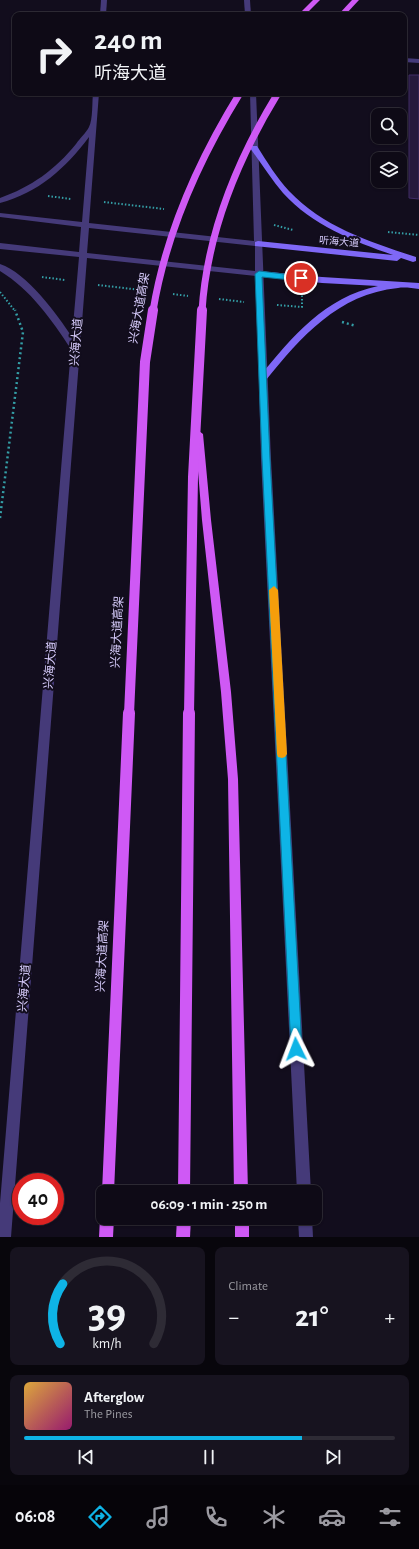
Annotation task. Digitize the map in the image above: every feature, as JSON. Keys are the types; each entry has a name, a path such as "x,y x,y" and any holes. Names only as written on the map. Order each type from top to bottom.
{"main road":[{"path":"304,12 317,0"},
{"path":"344,12 356,0"},
{"name":"兴海大道高架","path":"108,1185 145,362 161,269 177,219 193,178 210,143 238,96"},
{"path":"184,1185 185,996 196,392 206,274 218,225 232,184 247,148 262,118 276,96"},
{"path":"254,148 273,176 288,194 302,207 349,236 416,259"},
{"name":"听海大道","path":"258,244 416,259"},
{"path":"259,274 322,280 419,286"},
{"path":"263,378 294,340 326,311 344,301 374,288 398,285"},
{"path":"196,392 203,500 230,733 233,779 241,1185"},
{"path":"106,1237 107,1225"},
{"path":"183,1237 184,1225"},
{"path":"242,1225 242,1237"}],"street":[{"path":"103,12 104,0"},
{"path":"247,0 248,12"},
{"path":"407,60 419,61"},
{"name":"兴海大道","path":"4,1237 96,96"},
{"path":"253,96 263,378 304,1185"},
{"path":"0,201 32,189 51,175 78,147 94,125"},
{"path":"0,215 258,244"},
{"path":"0,246 259,274"},
{"path":"0,267 12,274 37,296 49,309 75,348"},
{"path":"305,1225 306,1237"}],"path":[{"path":"0,292 14,308 20,319 23,332 0,518"}],"building":[{"path":"409,75 419,75 419,199 409,198"}],"slow traffic":[{"path":"274,590 282,754"}],"route":[{"path":"296,1049 266,459 259,274 301,278"}]}
